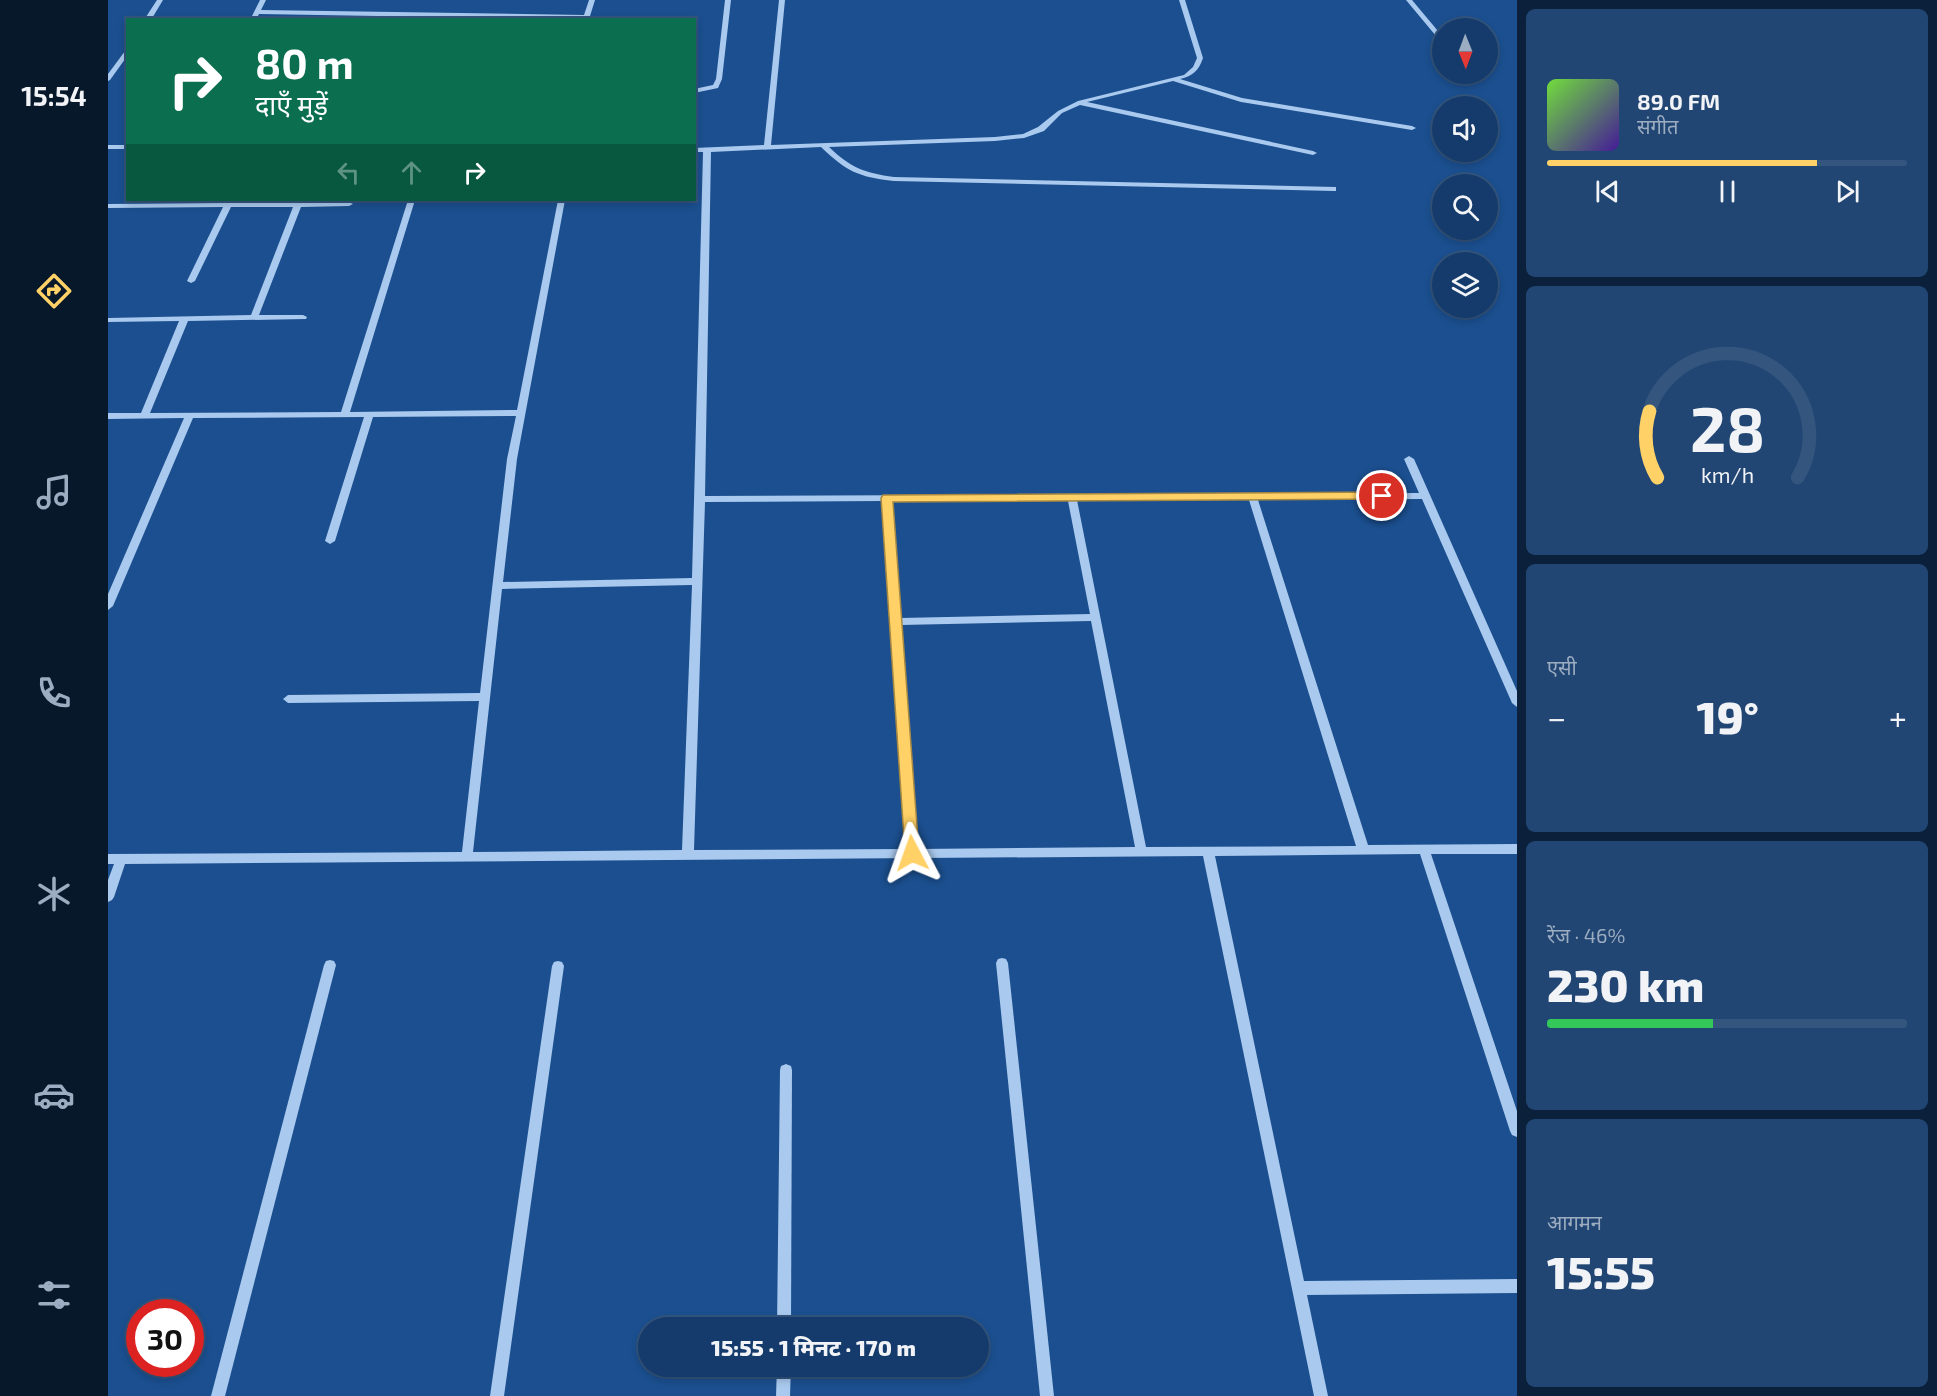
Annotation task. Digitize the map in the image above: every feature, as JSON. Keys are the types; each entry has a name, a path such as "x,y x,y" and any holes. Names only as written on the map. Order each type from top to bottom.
{"street":[{"path":"148,18 160,0"},
{"path":"254,18 263,0"},
{"path":"257,12 406,17 586,18 592,0"},
{"path":"696,91 716,87 719,79 728,0"},
{"path":"767,148 782,0"},
{"path":"696,150 1024,136 1041,129 1059,112 1080,102 1186,75 1196,68 1200,58 1182,0"},
{"path":"1409,0 1432,28"},
{"path":"108,79 126,52"},
{"path":"1172,79 1240,100 1412,128"},
{"path":"1080,102 1313,153"},
{"path":"824,146 852,171 867,176 894,179 1334,189"},
{"path":"108,147 126,147"},
{"path":"688,855 700,499 707,150"},
{"path":"345,414 411,201"},
{"path":"467,856 512,459 562,201"},
{"path":"254,318 298,204"},
{"path":"109,208 349,204"},
{"path":"191,281 228,205"},
{"path":"108,320 303,317"},
{"path":"144,416 185,318"},
{"path":"108,416 521,413"},
{"path":"330,541 369,414"},
{"path":"108,606 190,416"},
{"path":"1409,459 1517,703"},
{"path":"1252,496 1364,849"},
{"path":"700,499 1425,496"},
{"path":"1072,497 1141,851"},
{"path":"887,498 912,853"},
{"path":"498,586 697,580"},
{"path":"896,622 1096,617"},
{"path":"288,699 485,697"},
{"path":"1424,849 1517,1131"},
{"path":"108,859 1517,849"},
{"path":"1208,850 1321,1396"},
{"path":"108,897 121,859"},
{"path":"1002,963 1047,1396"},
{"path":"218,1396 330,965"},
{"path":"497,1396 558,966"},
{"path":"784,1317 786,1070"},
{"path":"1299,1288 1517,1286"},
{"path":"783,1396 784,1377"}],"route":[{"path":"912,853 887,498 1382,496"}]}
